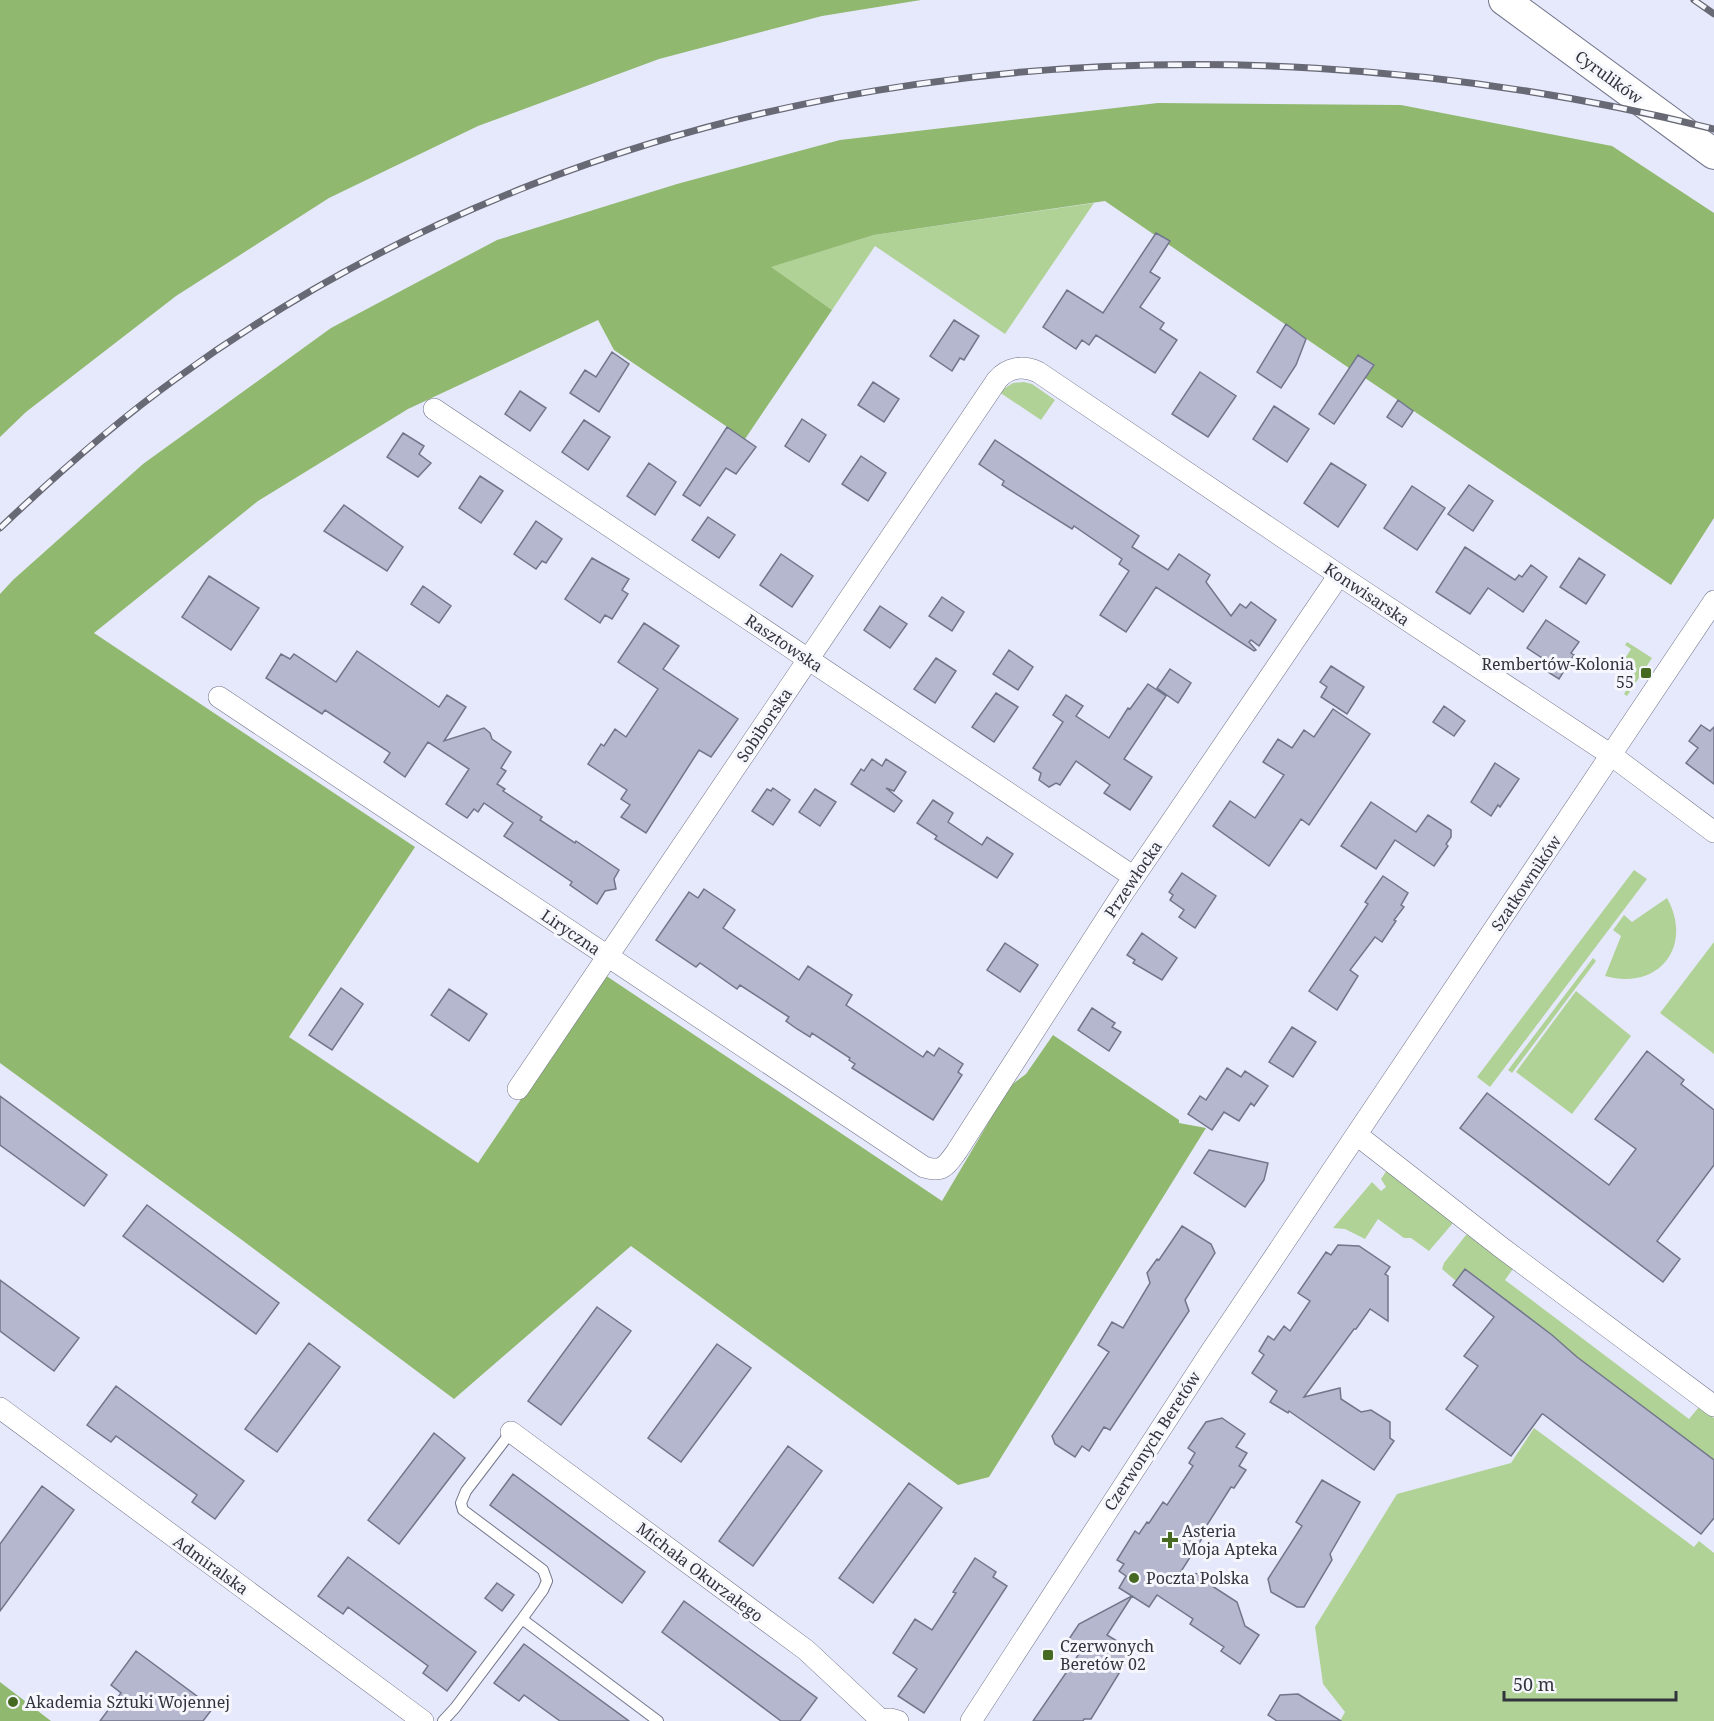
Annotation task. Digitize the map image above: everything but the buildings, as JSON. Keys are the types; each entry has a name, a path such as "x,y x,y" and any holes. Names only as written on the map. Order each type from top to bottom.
{"main road":[{"name":"Cyrulików","path":"1504,0 1714,154"}],"street":[{"name":"Konwisarska","path":"1015,368 1028,367 1038,372 1611,755 1714,832"},
{"name":"Sobiborska","path":"518,1089 997,380 1001,375 1015,368"},
{"name":"Rasztowska","path":"434,409 1134,877"},
{"name":"Przewłocka","path":"924,1167 934,1170 949,1163 1134,877 1339,575"},
{"name":"Szatkowników","path":"1337,1163 1714,601"},
{"name":"Liryczna","path":"219,697 924,1167"},
{"path":"1357,1135 1502,1248 1714,1406"},
{"name":"Czerwonych Beretów","path":"971,1721 1210,1353 1337,1163"},
{"name":"Admiralska","path":"0,1408 423,1721"},
{"name":"Michała Okurzałego","path":"511,1432 746,1608 806,1650 887,1721"}],"lane":[{"path":"442,1721 455,1708 522,1619 547,1581 543,1570 464,1510 461,1503 466,1491 511,1432"},
{"path":"522,1619 658,1721"}],"green space":[{"path":"0,0 921,0 822,16 659,59 478,126 329,198 176,296 26,412 0,437"},
{"path":"1158,103 1401,105 1612,146 1714,213 1714,518 1671,585 1365,378 1374,364 1359,355 1349,368 1105,201 874,235 771,267 832,310 745,439 614,350 598,320 408,409 258,501 94,633 415,847 289,1037 478,1163 605,975 942,1201 1010,1086 1026,1074 1053,1035 1179,1120 1179,1123 1206,1128 989,1477 958,1485 631,1246 454,1399 0,1063 0,594 143,464 331,328 497,240 677,184 840,140"},
{"path":"1094,203 1005,334 875,246 832,310 770,267 874,235"},
{"path":"1013,383 1032,384 1055,400 1041,420 999,392"},
{"path":"1627,642 1652,658 1627,696 1624,694 1633,679 1618,669 1631,649 1625,645"},
{"path":"1634,870 1647,879 1490,1087 1477,1077"},
{"path":"1667,898 1674,916 1676,933 1673,948 1666,961 1655,971 1641,977 1624,979 1605,976 1621,936 1613,930 1624,915 1632,922"},
{"path":"1714,942 1714,1054 1660,1013"},
{"path":"1593,958 1596,961 1512,1073 1508,1070"},
{"path":"1576,991 1631,1036 1572,1114 1516,1072"},
{"path":"1387,1170 1453,1223 1429,1251 1411,1238 1404,1238 1378,1219 1365,1239 1345,1229 1333,1228 1372,1182 1381,1191 1386,1187 1381,1179"},
{"path":"1473,1234 1515,1266 1505,1280 1689,1419 1699,1407 1714,1418 1714,1461 1466,1269 1456,1281 1442,1269 1444,1263 1466,1235"},
{"path":"1534,1428 1694,1547 1699,1541 1714,1553 1714,1721 1340,1721 1345,1712 1323,1684 1315,1627 1397,1494 1511,1463"},
{"name":"Akademia Sztuki Wojennej","path":"0,1682 51,1721 0,1721"}],"railway":[{"path":"1694,0 1714,14"},
{"path":"0,528 86,450 154,395 177,378 349,270 531,185 720,124 916,84 1115,66 1316,68 1516,89 1714,129"}],"place":[{"name":"Rembertów-Kolonia 55","path":"1646,673"},
{"name":"Asteria Moja Apteka","path":"1170,1540"},
{"name":"Poczta Polska","path":"1134,1578"},
{"name":"Czerwonych Beretów 02","path":"1048,1655"},
{"name":"Akademia Sztuki Wojennej","path":"13,1702"}]}
